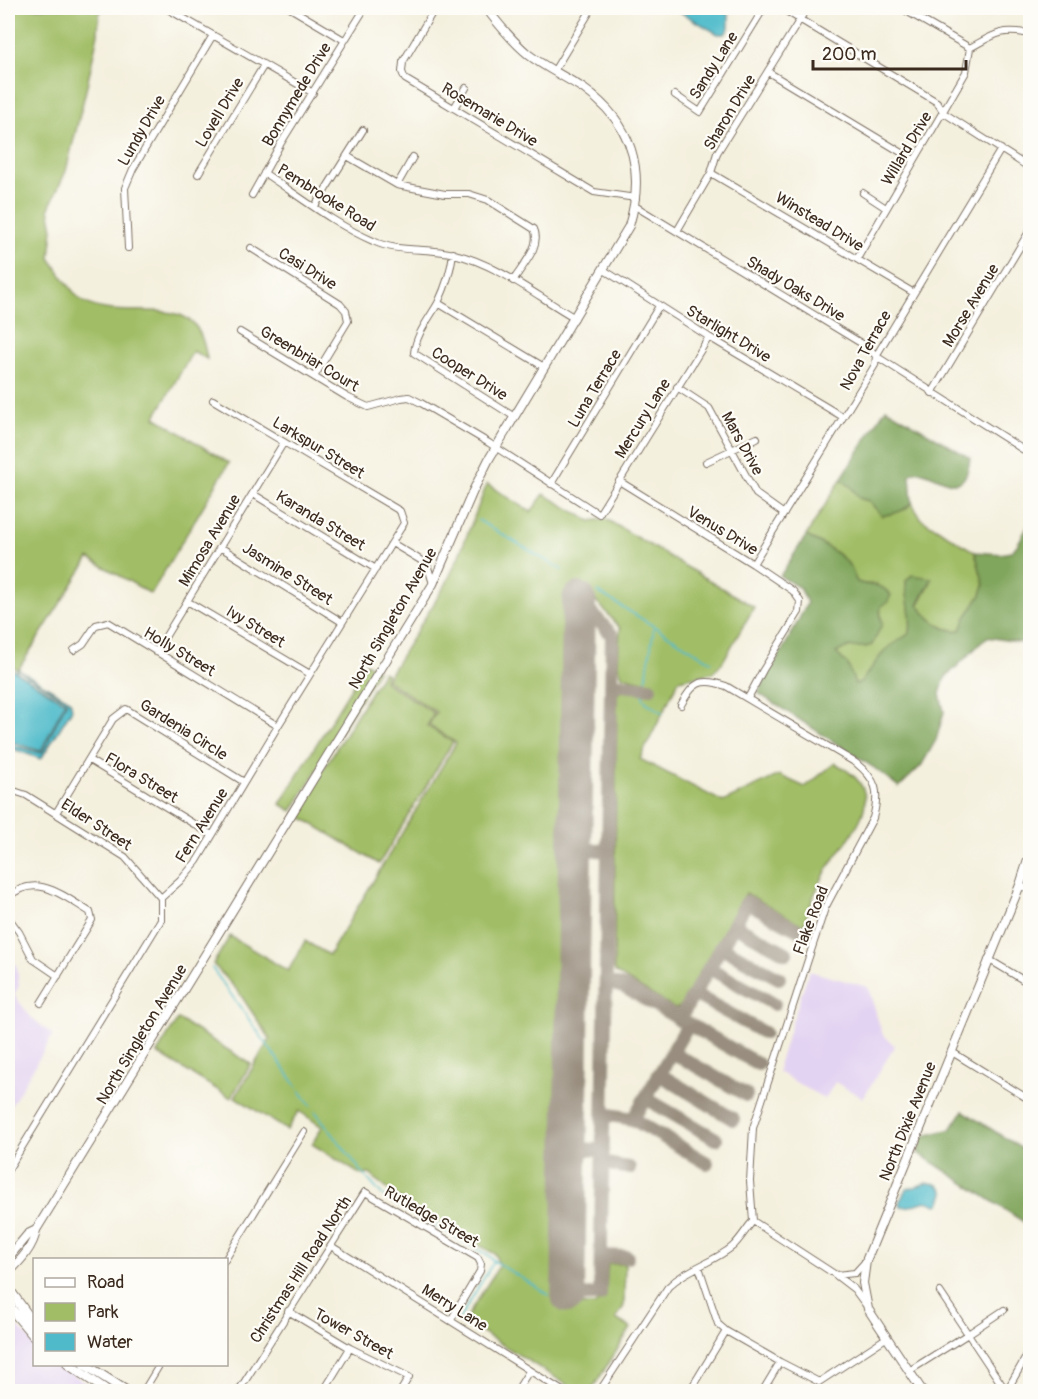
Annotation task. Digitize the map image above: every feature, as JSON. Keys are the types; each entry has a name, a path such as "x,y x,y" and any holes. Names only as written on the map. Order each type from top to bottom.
{"main road":[{"path":"8,1288 33,1323"},
{"path":"8,1305 33,1335"},
{"path":"70,1366 109,1392"},
{"path":"86,1366 128,1392"}],"street":[{"path":"166,8 313,93"},
{"path":"290,8 344,40"},
{"name":"Bonnymede Drive","path":"252,195 365,8"},
{"name":"Rosemarie Drive","path":"435,8 403,62 402,72 405,79 594,192 635,202"},
{"name":"North Singleton Avenue","path":"8,1273 35,1238 36,1230 433,584 473,491 495,448 629,226 635,202 635,159 623,131 607,108 584,89 515,43 486,8"},
{"path":"554,71 592,8"},
{"name":"Sandy Lane","path":"675,95 700,112 764,8"},
{"path":"781,8 937,102 944,113 1030,168"},
{"name":"Sharon Drive","path":"677,231 711,173 717,153 807,8"},
{"path":"901,8 970,48 998,33 1012,30 1030,34"},
{"name":"Lundy Drive","path":"128,248 125,188 132,169 213,35"},
{"name":"Willard Drive","path":"857,259 966,72 970,48"},
{"name":"Lovell Drive","path":"198,174 264,65"},
{"path":"768,72 914,160"},
{"path":"454,108 466,88"},
{"path":"315,207 363,130"},
{"name":"Nova Terrace","path":"753,564 875,364 876,356 1001,150"},
{"path":"347,156 398,185 446,194 469,194 488,200 534,229 535,245 513,281"},
{"path":"398,185 413,157"},
{"name":"Pembrooke Road","path":"264,173 348,229 375,242 394,248 453,254 476,261 574,318"},
{"name":"Winstead Drive","path":"711,173 914,293"},
{"path":"863,193 886,208"},
{"name":"Shady Oaks Drive","path":"635,202 677,231 869,348 876,356 932,393 1030,454"},
{"name":"Morse Avenue","path":"932,393 1030,230"},
{"path":"1022,243 1030,249"},
{"name":"Casi Drive","path":"251,248 340,304 346,311 348,321 314,377"},
{"name":"Cooper Drive","path":"453,254 450,275 438,303 415,342 414,353 513,416"},
{"name":"Starlight Drive","path":"604,270 709,337 843,417"},
{"path":"438,303 544,367"},
{"name":"Luna Terrace","path":"551,484 659,306"},
{"name":"Greenbriar Court","path":"240,332 347,397 368,407 409,398 421,402 599,514"},
{"name":"Mercury Lane","path":"599,514 709,337"},
{"name":"Mars Drive","path":"677,387 709,408 756,494 784,514"},
{"name":"Larkspur Street","path":"213,400 400,511 404,523"},
{"path":"706,462 757,438"},
{"name":"Mimosa Avenue","path":"156,652 284,442"},
{"name":"Venus Drive","path":"619,481 753,564 793,591 800,601 799,612 748,698"},
{"name":"Karanda Street","path":"252,494 376,569"},
{"name":"Fern Avenue","path":"160,898 180,881 197,861 404,523"},
{"path":"392,543 427,564 433,584"},
{"name":"Jasmine Street","path":"220,547 342,622"},
{"path":"427,564 445,560"},
{"name":"Ivy Street","path":"187,601 310,674"},
{"name":"Holly Street","path":"74,650 83,644 96,625 108,622 278,726"},
{"name":"Flake Road","path":"681,705 694,685 710,680 748,698 855,763 870,774 877,789 873,818 825,908 753,1128 750,1181 753,1221"},
{"name":"Gardenia Circle","path":"56,813 113,719 126,709 244,782"},
{"name":"Flora Street","path":"89,760 212,835"},
{"name":"Elder Street","path":"8,789 27,795 125,857 160,898"},
{"name":"North Dixie Avenue","path":"923,1392 868,1309 863,1283 866,1261 1020,885 1030,854"},
{"path":"1020,885 1030,891"},
{"path":"8,897 17,889 40,886 49,888 90,912 92,916 92,920 41,1003"},
{"path":"8,1170 161,920 160,898"},
{"path":"8,917 33,959 58,976"},
{"path":"988,959 1030,984"},
{"path":"952,1052 1030,1100"},
{"path":"226,1258 304,1132"},
{"name":"Christmas Hill Road North","path":"238,1392 365,1192"},
{"name":"Rutledge Street","path":"365,1192 478,1258 482,1264 480,1271 451,1320"},
{"path":"599,1392 668,1287 679,1276 732,1247 753,1221 855,1289 868,1309"},
{"name":"North Singleton Avenue","path":"8,1258 28,1234 36,1230"},
{"name":"Merry Lane","path":"331,1246 564,1392"},
{"path":"836,1275 855,1273 866,1261"},
{"path":"699,1267 718,1324 726,1331 819,1382 886,1338"},
{"path":"940,1292 1006,1391 1030,1350"},
{"path":"909,1371 1004,1310"},
{"name":"Tower Street","path":"288,1311 350,1348 409,1377 400,1392"},
{"path":"689,1392 726,1331"},
{"path":"323,1392 350,1348"},
{"path":"762,1392 780,1362"},
{"path":"143,1392 159,1366"},
{"path":"516,1392 529,1371"}],"shaded area":[{"path":"8,953 17,967 19,986 14,995 31,1017 53,1035 8,1111"},
{"path":"809,971 868,987 882,1033 895,1046 863,1098 835,1082 825,1099 778,1072 779,1062"},
{"path":"8,1317 33,1342 33,1366 61,1366 97,1391 8,1391"}],"green space":[{"path":"8,8 103,8 99,15 98,34 66,171 49,208 53,229 50,258 76,295 93,306 108,310 174,313 187,319 197,328 207,359 193,351 155,417 229,463 151,594 89,558 18,670 8,664"},
{"path":"886,408 970,458 966,474 961,481 953,483 918,472 910,475 912,502 903,510 882,516 869,501 859,498 841,479"},
{"path":"841,479 859,498 869,501 882,516 906,509 912,502 920,518 975,552 984,585 981,595 966,617 961,630 955,630 937,624 918,606 931,582 912,575 906,581 911,620 910,633 885,650 860,684 854,684 848,665 836,653 851,647 872,645 882,624 877,584 857,582 851,568 843,558 806,536"},
{"path":"487,484 531,512 544,494 590,521 606,519 754,607 722,663 712,673 679,680 640,759 723,802 779,775 805,787 835,763 856,778 865,794 861,818 819,884 804,926 746,893 680,1007 675,1009 616,973 614,969 617,694 627,688 650,692 652,683 622,676 618,666 620,628 590,594 564,592 556,1304 594,1305 605,1297 608,1264 625,1264 624,1306 616,1319 631,1328 591,1391 577,1391 464,1321 499,1266 495,1254 414,1208 370,1174 361,1175 312,1144 322,1127 299,1111 287,1130 235,1097 270,1039 238,991 213,964 230,936 288,971 305,941 329,955 456,743 429,725 436,712 386,680 446,584"},
{"path":"1030,521 1030,644 987,637 945,678 940,694 944,712 936,740 921,766 899,787 873,767 758,693 807,603 800,588 780,576 806,536 843,558 851,568 857,582 879,586 891,595 887,603 881,606 882,624 872,645 851,647 836,653 848,665 855,684 860,683 885,650 910,633 911,620 906,581 912,575 932,578 918,605 922,610 943,627 961,630 966,617 981,595 984,585 975,552 1006,553 1011,551"},
{"path":"366,663 378,670 292,811 280,804"},
{"path":"383,672 387,674 385,682 434,713 427,726 453,742 379,864 296,814"},
{"path":"178,1019 251,1064 231,1098 157,1053"},
{"path":"963,1111 1030,1154 1030,1226 918,1153 923,1136 951,1129"}],"water":[{"path":"673,8 718,8 729,15 729,28 725,34 718,34"},
{"path":"8,667 65,702 41,751 8,741"},
{"path":"17,669 70,700 72,709 41,759 8,747 8,744 42,753 67,701"},
{"path":"934,1183 943,1190 940,1204 923,1202 906,1207 901,1206 899,1202 907,1189"}],"waterway":[{"path":"478,520 562,570"},
{"path":"598,592 712,662"},
{"path":"646,680 654,627"},
{"path":"643,693 646,702 663,713"},
{"path":"212,968 311,1106"},
{"path":"315,1111 383,1196 494,1261 458,1321"},
{"path":"494,1261 549,1295"}],"taxiway":[{"path":"568,1296 600,1295 612,635 579,599"},
{"path":"611,684 650,688"},
{"path":"575,848 608,851"},
{"path":"679,1020 747,902 800,931"},
{"path":"734,925 786,953"},
{"path":"721,947 779,978"},
{"path":"709,968 774,1004"},
{"path":"606,982 624,987 758,1064"},
{"path":"694,994 764,1033"},
{"path":"633,1119 688,1025"},
{"path":"672,1052 746,1095"},
{"path":"659,1074 733,1119"},
{"path":"645,1098 716,1139"},
{"path":"604,1114 633,1119 707,1163"},
{"path":"571,1149 602,1150"},
{"path":"603,1163 629,1168"},
{"path":"602,1256 627,1257"}],"runway":[{"path":"568,1296 579,599"}]}
